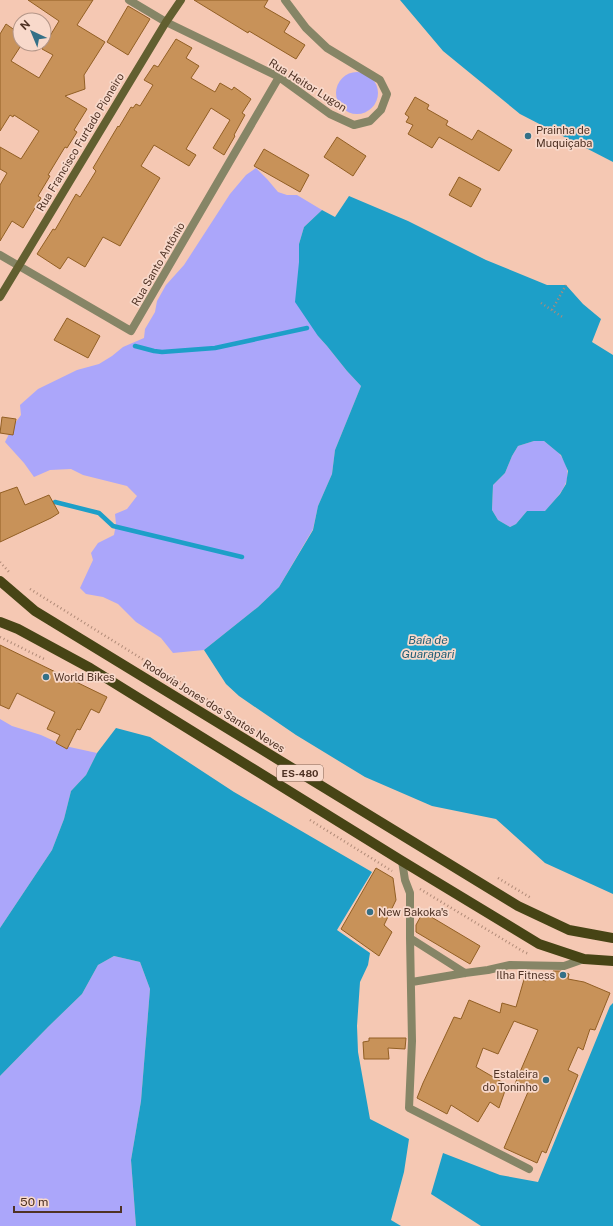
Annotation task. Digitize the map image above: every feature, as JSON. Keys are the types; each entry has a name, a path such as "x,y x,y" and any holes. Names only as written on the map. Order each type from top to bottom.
{"main road":[{"name":"Rodovia Jones dos Santos Neves","path":"0,581 35,610 518,906 569,930 613,938"},
{"name":"ES-480","path":"0,622 90,668 539,944 584,959 613,961"}],"street":[{"name":"Rua Heitor Lugon","path":"129,0 166,22 279,77 330,114 354,125 370,121 381,110 387,94 380,80 327,48 306,28 285,0"},
{"name":"Rua Francisco Furtado Pioneiro","path":"0,297 166,22 181,0"},
{"name":"Rua Santo Antônio","path":"0,255 131,331 279,77"},
{"path":"402,861 405,880 410,894 412,982 410,1108 529,1169"},
{"path":"410,938 465,973"},
{"path":"412,982 510,965 564,966 584,959"}],"path":[{"path":"552,310 566,285"},
{"path":"541,303 564,318"},
{"path":"0,562 13,576"},
{"path":"28,588 289,750"},
{"path":"492,874 532,898"}],"shaded area":[{"path":"353,72 361,72 369,75 375,81 378,93 375,105 369,111 361,114 353,114 345,111 339,105 336,97 336,89 339,81 345,75"},
{"path":"256,168 278,192 287,195 297,195 322,210 304,227 299,244 299,262 318,336 361,386 335,450 332,474 318,506 313,529 279,587 258,607 204,650 173,653 161,638 136,622 118,604 103,597 86,594 80,588 93,560 91,553 98,543 114,535 116,524 115,514 127,509 137,496 127,486 83,475 71,469 50,470 34,477 24,463 5,442 13,426 21,415 20,405 38,389 77,370 99,364 123,347 144,338 145,329 155,312 157,301 166,285 184,265 230,194 246,175"},
{"path":"534,441 544,441 561,456 566,464 567,479 561,492 545,511 527,511 516,524 510,527 498,520 492,510 493,485 505,473 518,446"},
{"path":"0,719 12,726 41,735 65,746 97,753 86,775 71,791 64,819 52,850 0,928"},
{"path":"114,956 140,962 150,989 141,1101 131,1160 136,1226 0,1226 0,1076 82,994 98,965"}],"water":[{"path":"400,0 613,0 613,162 520,114 443,51"},
{"name":"Baía de Guarapari","path":"349,196 408,221 486,260 547,285 566,285 583,304 601,319 592,342 613,355 613,894 545,863 496,819 432,806 365,777 296,735 239,696 226,684 204,650 258,607 279,587 313,530 318,506 332,474 335,450 361,386 318,336 295,302 299,262 299,244 304,227 322,210 335,217","holes":["534,441 544,441 561,455 568,471 566,484 560,494 545,511 527,511 516,524 510,527 498,520 492,510 493,485 505,473 518,446"]},
{"path":"116,728 150,737 234,792 372,872 337,930 370,953 368,965 360,982 357,1026 358,1052 370,1119 409,1139 404,1172 391,1220 401,1226 136,1226 131,1160 141,1101 150,989 140,962 114,956 98,965 82,994 0,1076 0,928 52,850 64,819 71,791 86,775 97,753"},
{"path":"613,1003 613,1226 481,1226 431,1194 443,1153 500,1175 538,1182 610,1006"}],"building":[{"path":"28,0 93,0 77,25 105,42 84,75 85,89 65,96 87,109 74,130 77,132 67,148 65,147 48,175 50,176 38,196 41,198 23,228 12,221 0,241 0,185 7,173 0,169 0,147 21,159 39,131 14,115 13,117 10,115 0,131 0,34 6,24 12,28 12,52 17,52 11,61 39,78 53,55 48,52 52,52 52,33 59,21 52,16 52,12 46,12"},
{"path":"194,0 268,0 264,7 290,22 284,32 305,45 296,59 249,31 248,33"},
{"path":"128,6 150,19 128,55 107,42"},
{"path":"176,39 192,48 186,58 199,66 191,78 215,92 220,83 232,90 234,87 251,99 242,113 245,115 234,135 235,136 224,155 213,148 230,120 211,108 186,149 196,155 189,166 154,145 141,166 160,178 120,246 103,237 85,267 68,257 60,269 37,254 53,229 55,230 76,194 80,197 96,171 93,168 131,107 133,108 136,104 140,106 153,85 144,80 154,65 158,67"},
{"path":"415,97 429,105 427,109 448,121 446,125 472,140 478,130 512,150 499,171 439,137 432,148 408,134 413,125 406,122 409,117 405,114"},
{"path":"337,137 366,156 353,176 324,157"},
{"path":"264,149 309,175 300,192 254,166"},
{"path":"459,177 481,189 471,207 449,195"},
{"path":"67,318 100,336 88,358 54,340"},
{"path":"2,417 16,419 13,435 0,433"},
{"path":"17,487 25,505 49,495 59,513 0,542 0,493"},
{"path":"0,645 107,697 99,713 91,709 80,730 77,729 67,749 56,743 60,735 47,729 55,712 17,693 9,709 0,705"},
{"name":"New Bakoka's","path":"376,868 393,878 396,900 384,925 392,932 379,956 341,929"},
{"path":"423,912 480,946 470,964 416,932 416,925"},
{"path":"553,971 561,971 569,974 568,979 584,982 610,993 595,1030 590,1029 583,1050 578,1047 568,1070 578,1075 546,1153 542,1151 537,1163 504,1148 528,1092 514,1086 538,1030 514,1021 498,1054 483,1048 476,1067 507,1085 499,1108 490,1102 478,1122 451,1105 447,1114 417,1098 454,1017 461,1019 469,1000 500,1013 502,1003 516,1007 525,976 546,981 547,974 552,975"},
{"path":"369,1038 406,1038 405,1049 388,1048 389,1059 364,1059 363,1042 369,1041"}],"waterway":[{"path":"135,346 162,352 215,348 307,328"},
{"path":"55,502 99,513 113,526 242,557"}],"place":[{"name":"Prainha de Muquiçaba","path":"528,136"},
{"name":"World Bikes","path":"46,677"},
{"name":"New Bakoka's","path":"370,912"},
{"name":"Ilha Fitness","path":"563,975"},
{"name":"Estaleira do Toninho","path":"546,1080"}]}
